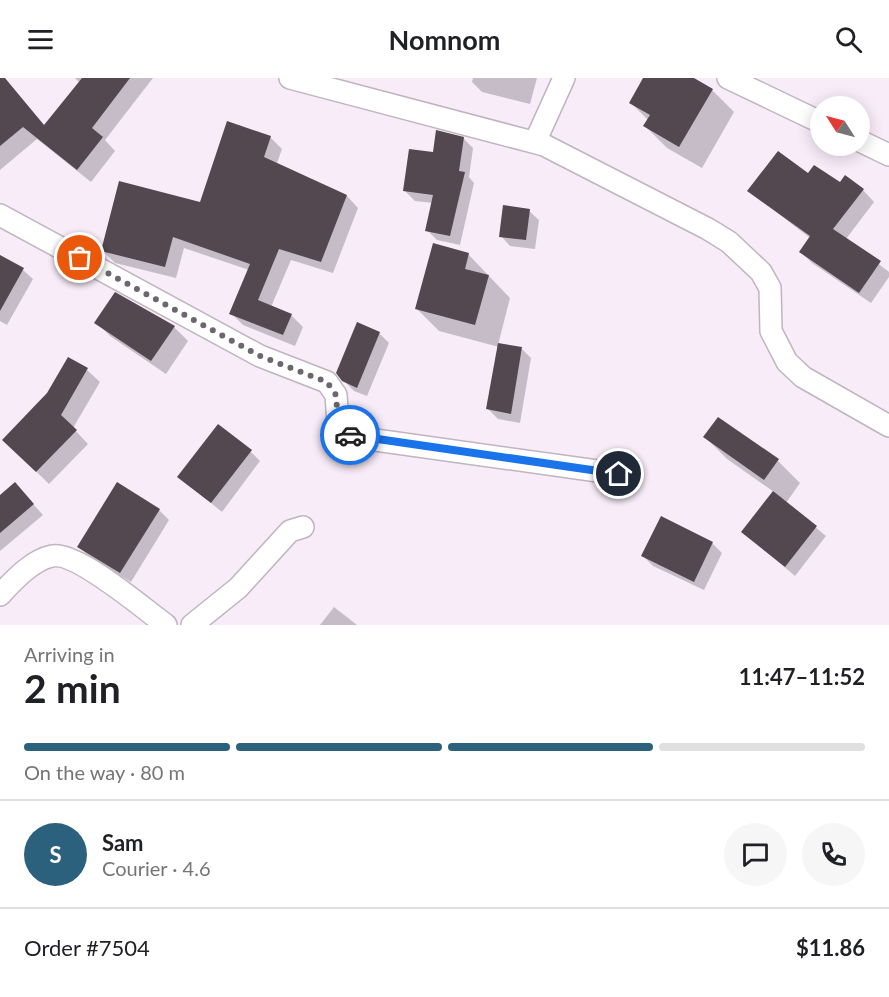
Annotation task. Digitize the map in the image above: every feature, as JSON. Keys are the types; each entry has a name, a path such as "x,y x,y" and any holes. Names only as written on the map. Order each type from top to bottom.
{"street":[{"path":"290,78 535,142 586,164 729,242 761,272 770,288 771,331 787,362 803,377 889,426"},
{"path":"535,142 564,78"},
{"path":"728,78 810,117"},
{"path":"870,146 889,155"},
{"path":"0,215 260,356 327,382 336,395 338,423 354,437 619,474"},
{"path":"192,625 238,588 290,531 303,527"},
{"path":"0,595 40,561 52,556 69,557 117,588 166,625"}],"building":[{"path":"0,78 5,78 44,125 82,78 130,78 92,128 103,137 77,170 23,127 0,146"},
{"path":"643,78 694,78 713,89 679,147 643,126 650,115 629,103"},
{"path":"227,121 271,136 264,157 347,195 321,262 279,249 258,300 292,314 283,335 229,314 250,264 173,237 165,267 101,251 119,181 200,202"},
{"path":"436,130 464,137 459,171 465,172 450,236 425,231 433,195 403,191 409,149 433,152"},
{"path":"778,151 808,173 814,165 840,182 845,175 864,189 833,229 881,261 859,293 799,252 810,236 747,191"},
{"path":"503,205 530,209 526,240 499,237"},
{"path":"433,243 469,253 465,269 489,275 475,325 415,309"},
{"path":"0,255 24,268 0,311"},
{"path":"115,292 175,326 151,361 94,323"},
{"path":"357,322 380,332 357,388 342,381 336,373"},
{"path":"498,343 522,347 511,414 486,409"},
{"path":"68,357 88,368 61,415 77,430 36,472 2,440 47,393"},
{"path":"718,417 779,459 764,480 703,437"},
{"path":"218,424 252,450 211,503 177,477"},
{"path":"15,482 34,504 0,533 0,495"},
{"path":"117,482 160,509 120,573 77,547"},
{"path":"773,491 817,526 785,567 741,532"},
{"path":"661,516 713,542 694,582 641,556"}],"way so far":[{"path":"80,258 260,356 314,375 327,382 336,395 338,423 350,435"}],"route":[{"path":"350,435 619,474"}]}
